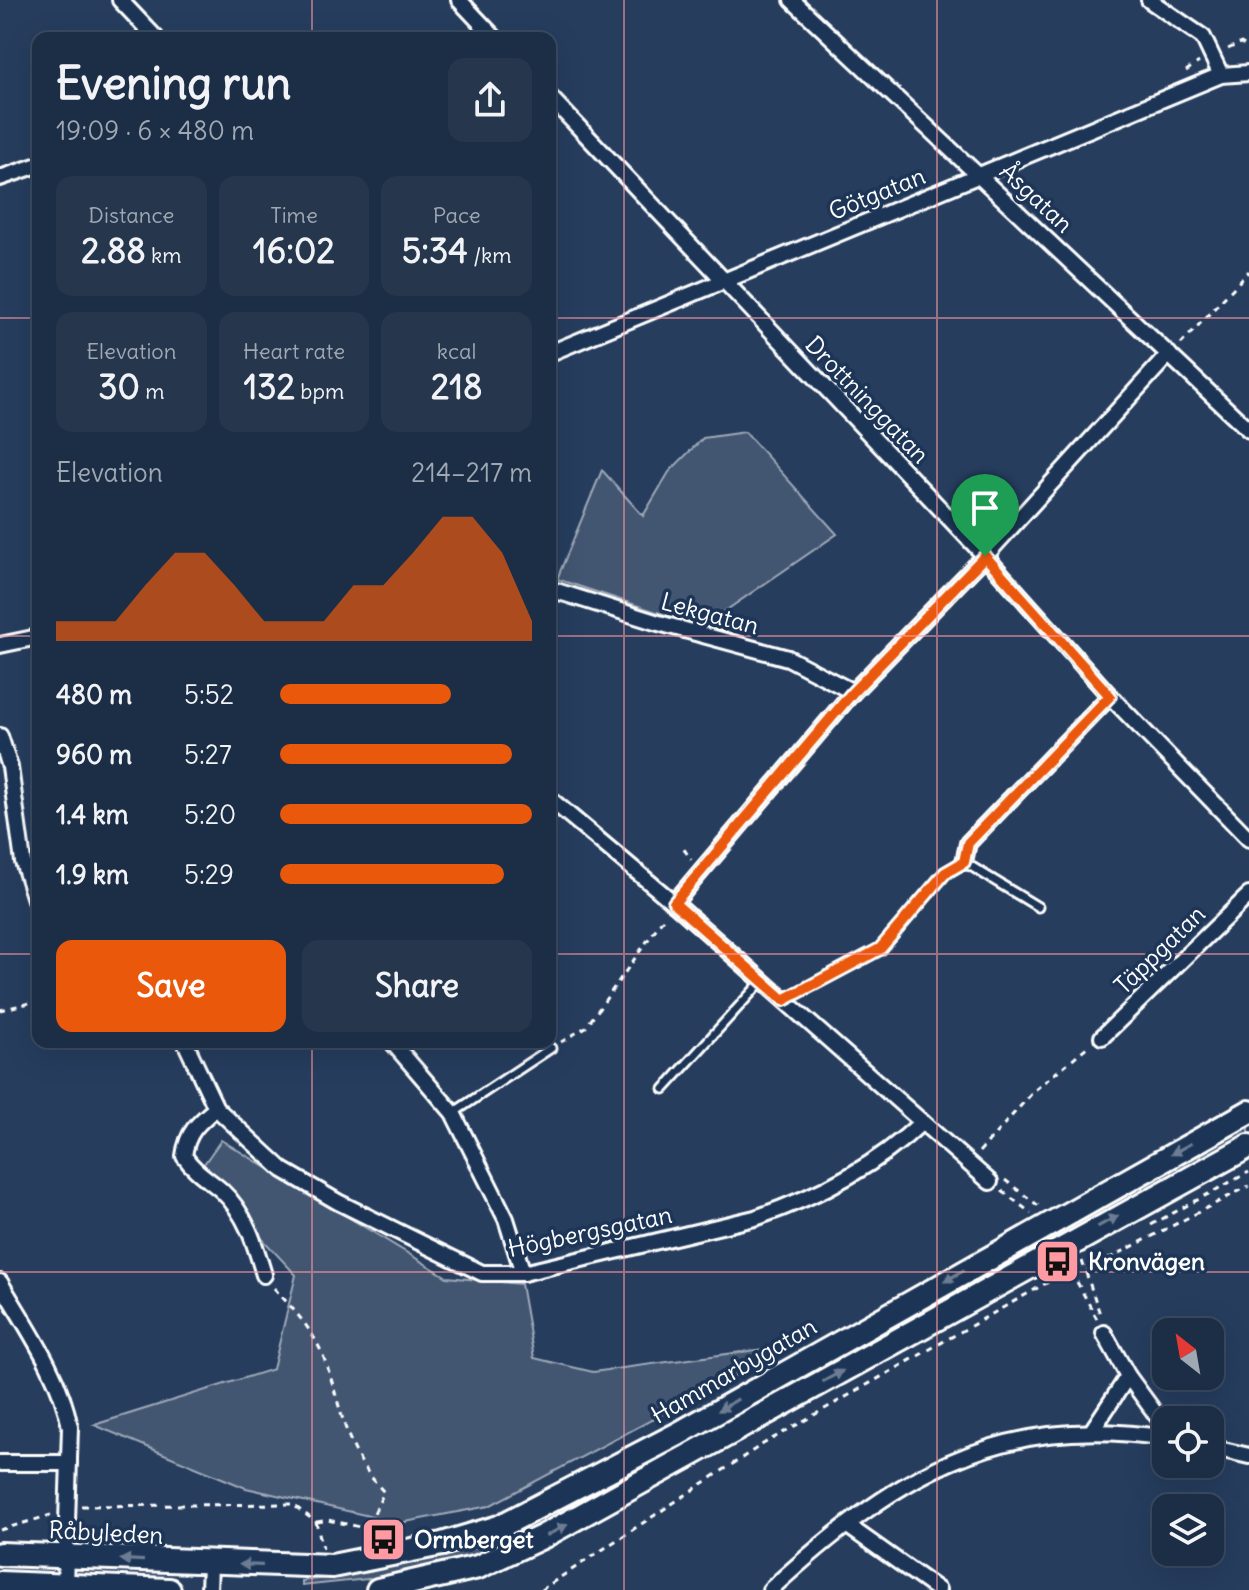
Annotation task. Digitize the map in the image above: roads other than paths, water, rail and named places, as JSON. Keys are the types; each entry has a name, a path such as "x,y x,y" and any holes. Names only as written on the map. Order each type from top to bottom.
{"main road":[{"name":"Hammarbygatan","path":"210,1564 332,1566 442,1544 499,1527 678,1434 1249,1112"},
{"path":"378,1590 478,1567 544,1536 1249,1146"},
{"name":"Råbyleden","path":"0,1554 210,1564"},
{"path":"0,1583 169,1590"}],"street":[{"path":"120,0 150,32"},
{"path":"459,0 489,32"},
{"name":"Åsgatan","path":"792,0 1249,430"},
{"path":"1149,0 1203,37 1221,75"},
{"name":"Götgatan","path":"556,351 1221,75 1249,73"},
{"name":"Drottninggatan","path":"556,103 985,556 1110,696 1249,839"},
{"path":"0,178 32,167"},
{"path":"674,903 853,692 985,556 1169,354"},
{"name":"Lekgatan","path":"556,591 788,658 853,692"},
{"path":"0,645 32,638"},
{"path":"964,862 968,843 1110,696"},
{"path":"0,736 10,767 23,862 32,890"},
{"path":"556,804 674,903 990,1182"},
{"name":"Täppgatan","path":"1102,1037 1249,895"},
{"name":"Högbergsgatan","path":"188,1048 216,1108 283,1170 338,1202 482,1273 523,1273 755,1218 791,1205 861,1168 922,1122"},
{"path":"397,1048 453,1113 506,1219 523,1273"},
{"path":"216,1108 194,1126 186,1140 184,1156 196,1173 219,1188 235,1204 252,1233 264,1275"},
{"path":"0,1282 59,1384 70,1427 65,1586"},
{"path":"1104,1333 1128,1376 1152,1409"},
{"path":"1091,1432 1128,1376"},
{"path":"770,1590 848,1526 921,1473 972,1453 1044,1435 1091,1432 1152,1437"},
{"path":"1224,1450 1249,1456"},
{"path":"0,1463 69,1463"},
{"path":"848,1526 938,1590"},
{"path":"209,1590 210,1564"}],"lane":[{"path":"964,862 1038,907"},
{"path":"664,1089 762,981"},
{"path":"453,1113 551,1048"}],"place":[{"name":"Kronvägen","path":"1057,1262"},
{"name":"Ormberget","path":"383,1540"}]}
